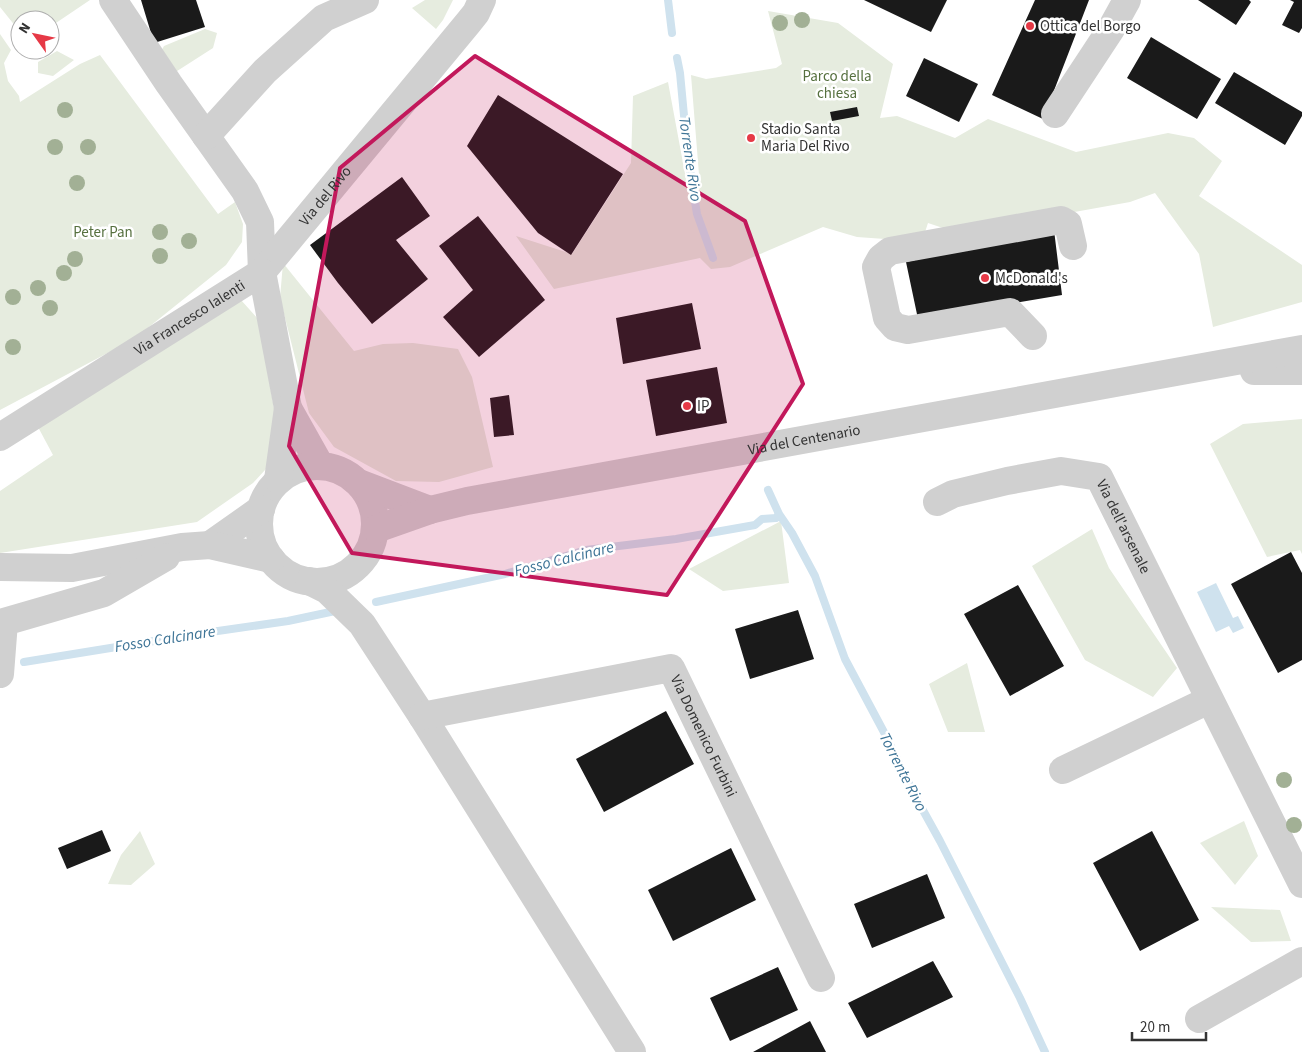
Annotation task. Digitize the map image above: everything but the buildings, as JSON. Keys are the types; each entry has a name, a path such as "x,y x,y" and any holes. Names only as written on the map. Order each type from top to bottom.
{"street":[{"path":"113,0 169,84 245,190 260,222 262,272"},
{"path":"206,136 273,77 324,18 365,0"},
{"name":"Via del Rivo","path":"262,272 472,18 482,0"},
{"path":"1055,114 1112,30 1127,0"},
{"path":"1033,336 1010,312 908,330 895,327 887,318 876,267 881,258 890,251 1062,220 1068,224 1073,246"},
{"name":"Via Francesco Ialenti","path":"0,437 262,272 288,408"},
{"path":"1180,372 1302,349"},
{"path":"1180,372 1302,371"},
{"name":"Via del Centenario","path":"376,529 430,510 467,501 1180,372"},
{"path":"288,408 320,466"},
{"path":"278,480 288,408"},
{"path":"305,466 320,466 334,468 348,474 359,483 369,496 374,512 376,529 373,542 359,565 336,579 323,582 295,578 271,560 260,536 259,522 261,509 268,494 278,480 305,466"},
{"name":"Via dell'arsenale","path":"937,502 953,494 1061,471 1099,477 1209,700 1298,868"},
{"path":"359,483 430,510"},
{"path":"210,545 261,509"},
{"path":"0,587 72,568 182,547 210,545 271,560"},
{"path":"0,674 4,622 104,593 182,547"},
{"path":"0,567 72,568"},
{"path":"348,573 362,624"},
{"path":"309,581 327,590 362,624 422,716 632,1052"},
{"name":"Via Domenico Furbini","path":"422,716 671,668 821,978"},
{"path":"1063,770 1209,700"},
{"path":"1199,1018 1302,961"}],"highlighted area":[{"path":"475,56 745,221 803,384 667,595 352,553 289,446 340,168"}],"green space":[{"path":"0,0 90,0 60,20 60,10 10,10 10,20 0,7"},
{"path":"425,0 453,0 436,29 412,8"},
{"name":"Parco della chiesa","path":"768,11 838,23 893,64 880,118 897,116 955,138 988,119 1076,152 1168,133 1194,138 1222,161 1199,196 1302,265 1302,302 1213,327 1199,254 1155,193 1130,202 958,233 928,223 925,232 885,239 857,237 823,227 730,267 711,269 700,258 554,289 516,236 572,254 631,163 633,96 668,82 688,190 700,187 691,75 706,79 776,68 782,64"},
{"path":"205,29 217,33 213,48 174,73 158,57 164,46"},
{"name":"Peter Pan","path":"0,34 10,49 4,63 8,81 19,96 20,102 80,64 100,55 218,214 235,202 243,224 242,242 226,265 134,339 0,410"},
{"path":"60,53 74,60 53,76 38,73 38,62 41,60 60,60"},
{"path":"283,263 354,351 383,344 413,343 458,349 472,377 493,467 439,482 396,481 334,447 309,413 280,298"},
{"path":"241,300 258,319 279,436 276,458 253,483 197,522 0,553 0,491 53,455 38,427"},
{"path":"1302,419 1302,554 1300,550 1267,557 1210,444 1243,424"},
{"path":"781,521 789,583 723,591 689,569"},
{"path":"1092,529 1109,568 1177,668 1153,697 1085,660 1032,566"},
{"path":"967,663 985,732 948,732 929,684"},
{"path":"1244,821 1258,856 1235,885 1200,843"},
{"path":"140,831 155,864 131,885 108,884 121,855"},
{"path":"1211,907 1280,910 1291,941 1251,942"}],"water":[{"path":"1216,583 1233,618 1238,616 1244,628 1233,633 1229,626 1216,632 1197,592"}],"waterway":[{"name":"Torrente Rivo","path":"668,0 672,33"},
{"name":"Torrente Rivo","path":"677,58 688,158 697,214 713,258"},
{"name":"Torrente Rivo","path":"768,490 779,514 792,533 815,576 845,659 1020,998 1045,1052"},
{"name":"Fosso Calcinare","path":"376,602 505,574 586,550 676,539 755,525 762,519 776,518 779,514"},
{"name":"Fosso Calcinare","path":"24,662 288,621 335,611"}],"place":[{"name":"Ottica del Borgo","path":"1030,26"},
{"name":"Stadio Santa Maria Del Rivo","path":"751,138"},
{"name":"McDonald's","path":"985,278"},
{"name":"IP","path":"687,406"}]}
